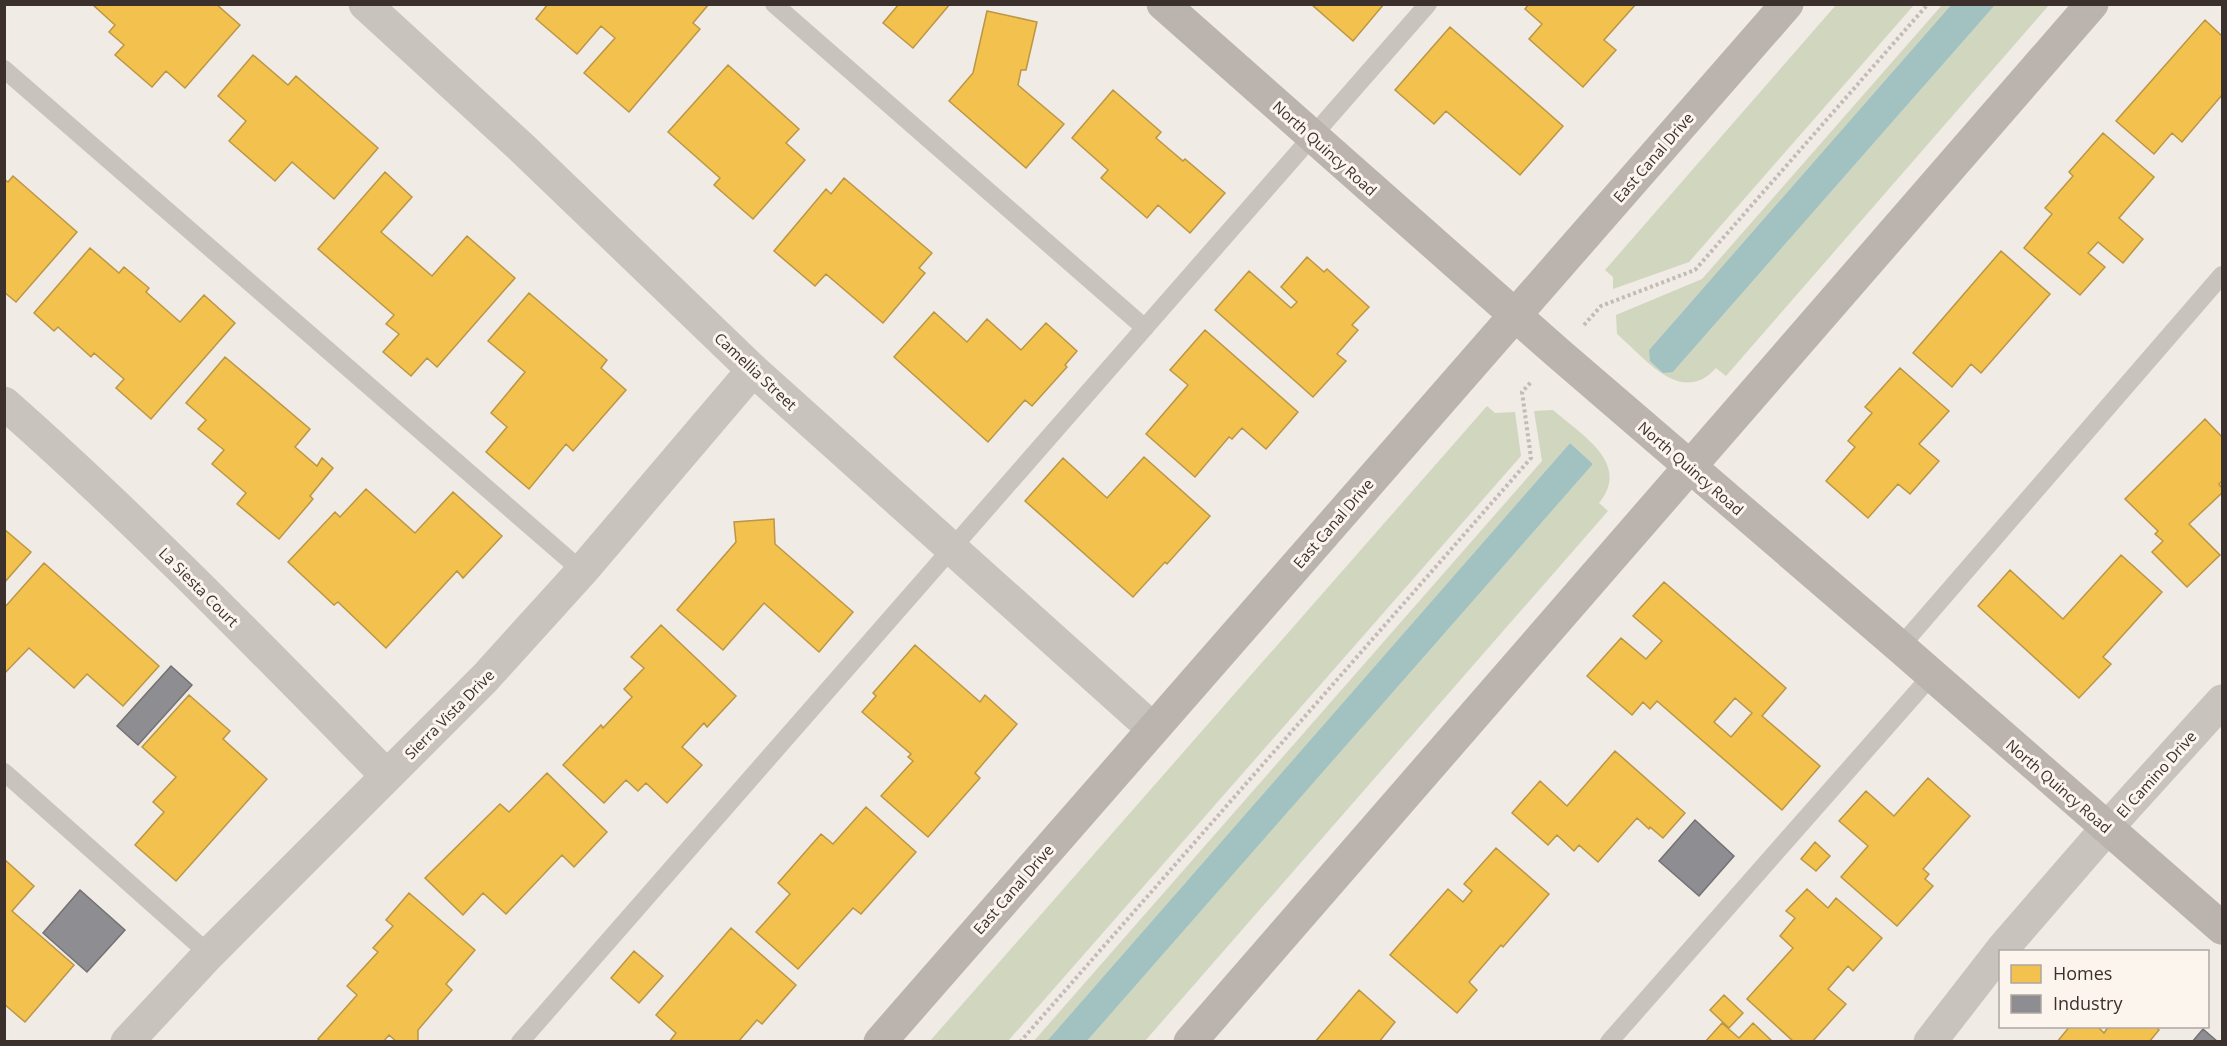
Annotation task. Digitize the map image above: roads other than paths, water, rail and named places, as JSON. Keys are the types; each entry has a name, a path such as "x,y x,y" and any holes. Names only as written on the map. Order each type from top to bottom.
{"main road":[{"name":"North Quincy Road","path":"1162,4 1515,315 2223,928"},
{"name":"East Canal Drive","path":"880,1041 1786,4"},
{"path":"1190,1041 2092,4"}],"street":[{"name":"Camellia Street","path":"365,4 521,147 753,370 1153,729"},
{"name":"Sierra Vista Drive","path":"127,1041 208,954 485,678 582,571 753,370"},
{"name":"La Siesta Court","path":"4,403 202,589 387,776"},
{"name":"El Camino Drive","path":"2001,950 2107,828 2223,701"},
{"name":"El Camino Drive","path":"1930,1041 1999,953"}],"lane":[{"path":"774,4 1145,328"},
{"path":"520,1041 1428,4"},
{"path":"4,69 582,571"},
{"path":"1899,647 2223,275"},
{"path":"1609,1041 1932,675"},
{"path":"4,772 208,954"}],"water":[{"path":"1951,5 1995,5 1673,372 1663,373 1650,361 1649,350"},
{"path":"1570,443 1593,464 1087,1041 1047,1041"}]}
